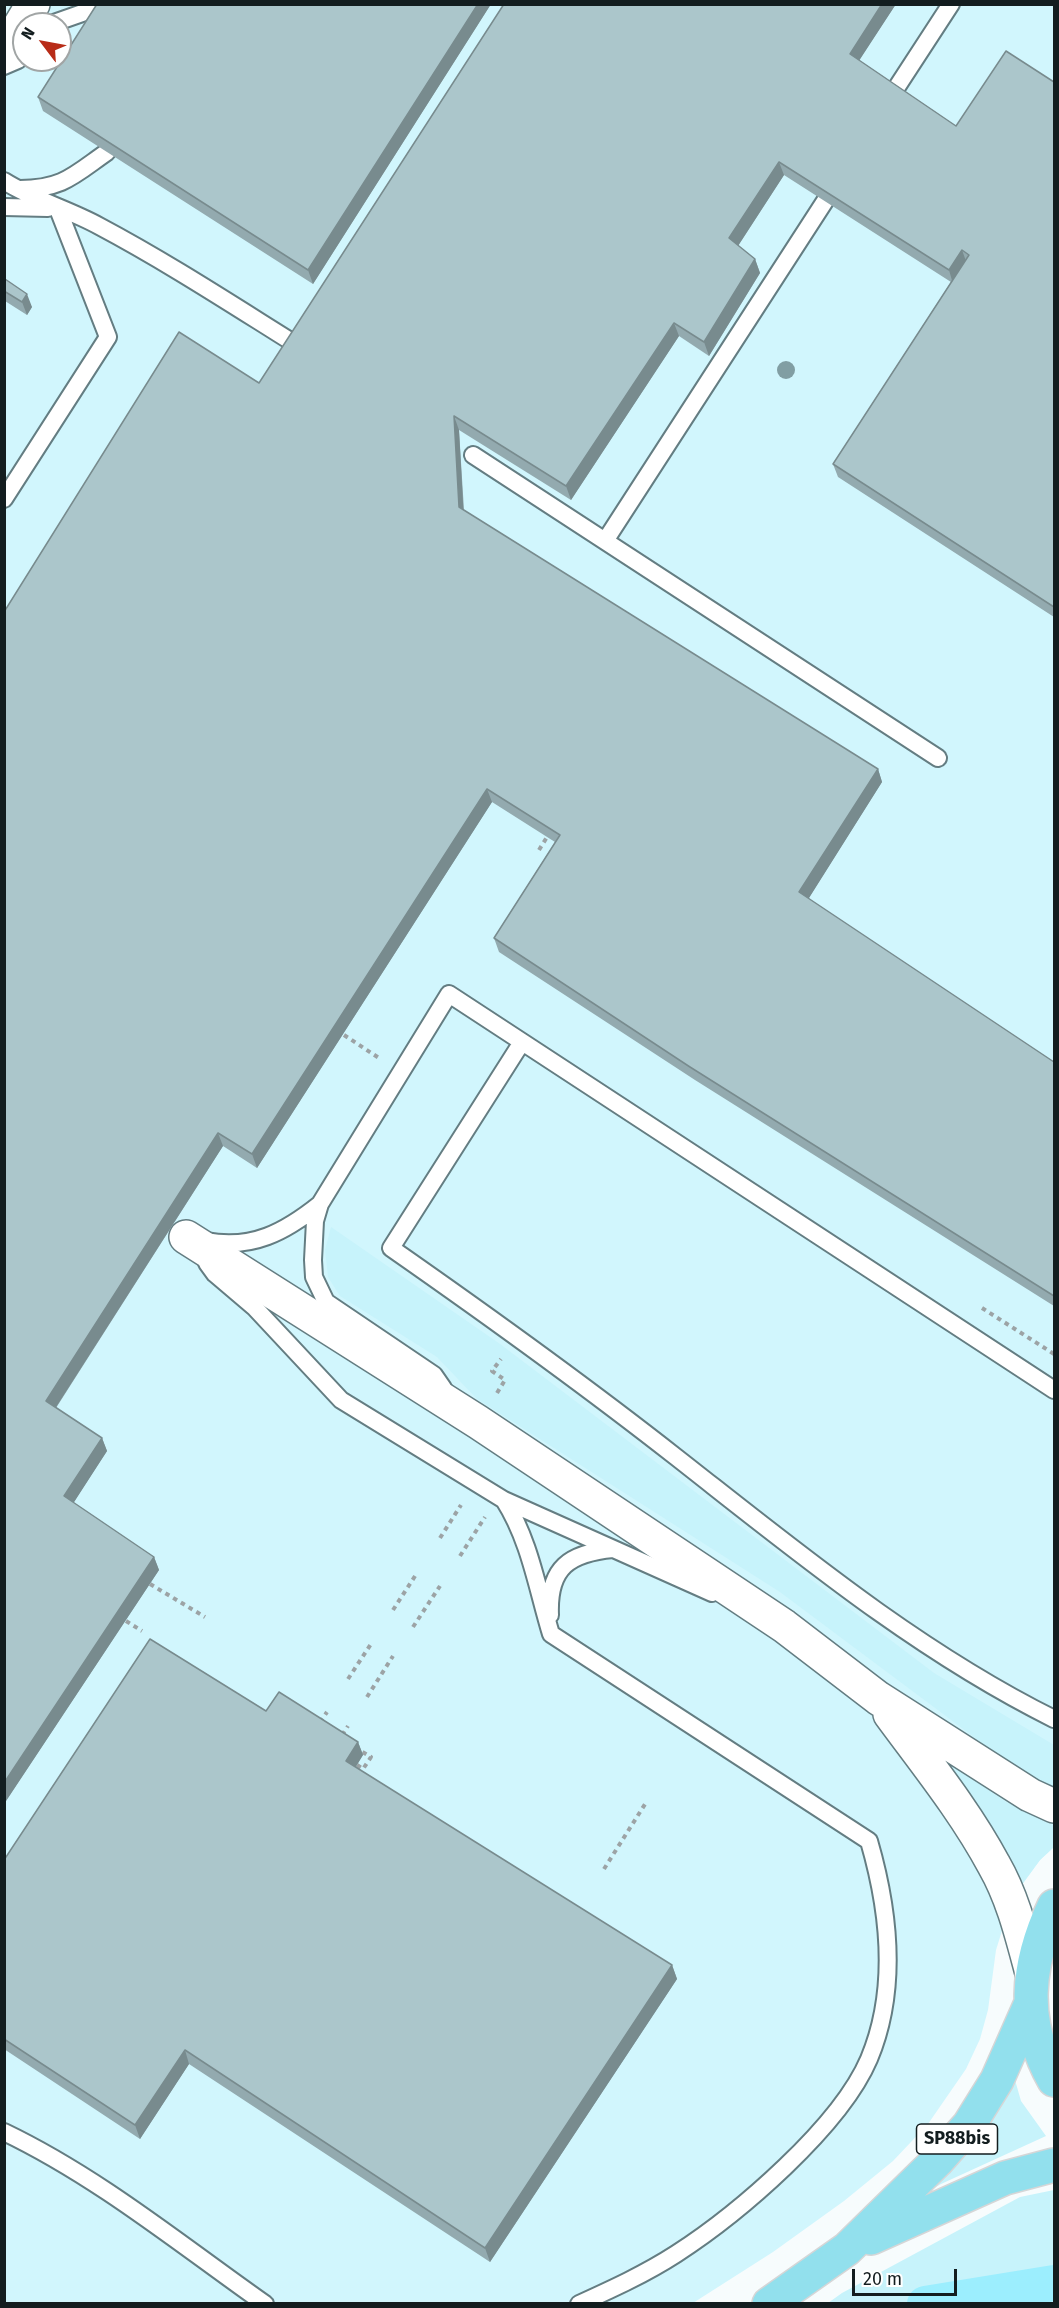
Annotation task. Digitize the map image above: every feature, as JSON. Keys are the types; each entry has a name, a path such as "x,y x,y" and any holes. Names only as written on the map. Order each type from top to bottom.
{"main road":[{"name":"SP88bis","path":"769,2304 848,2249 937,2161 969,2125 997,2080 1031,1988 1040,1936 1054,1906"},
{"name":"SP88bis","path":"1031,1988 1035,2035 1054,2080"},
{"name":"SP88bis","path":"848,2249 1005,2178 1054,2165"}],"street":[{"path":"4,52 33,4"},
{"path":"186,1237 456,1409 784,1626 878,1698 1030,1795 1054,1806"},
{"path":"878,1698 957,1806 995,1866 1016,1916 1031,1988"}],"lane":[{"path":"72,17 108,4"},
{"path":"893,93 951,4"},
{"path":"11,185 52,187 67,181 107,152"},
{"path":"11,185 58,209 96,224 145,251 292,342"},
{"path":"605,541 825,201"},
{"path":"4,207 58,209"},
{"path":"4,499 108,337 58,209"},
{"path":"473,455 938,758"},
{"path":"456,1409 434,1375 326,1302 314,1277 313,1260 315,1221 320,1204 449,994 1054,1390"},
{"path":"522,1042 391,1248 517,1338 862,1600 965,1669 1054,1719"},
{"path":"186,1237 220,1244 267,1237 291,1227 320,1204"},
{"path":"186,1237 215,1274 255,1308 340,1400 497,1504 518,1522 551,1634 869,1841 880,1878 888,1954 884,1999 868,2061 830,2120 788,2163 676,2254 625,2283 579,2304"},
{"path":"497,1504 613,1549 784,1626"},
{"path":"551,1634 549,1602 553,1586 561,1570 571,1559 586,1552 613,1549"},
{"path":"4,2132 57,2161 106,2193 265,2304"}],"path":[{"path":"540,850 547,837"},
{"path":"494,1397 505,1380 492,1371 517,1338"},
{"path":"440,1538 463,1503"},
{"path":"460,1556 497,1504"},
{"path":"393,1610 417,1573"},
{"path":"150,1584 205,1617"},
{"path":"413,1627 440,1586"},
{"path":"126,1621 142,1631"},
{"path":"348,1678 370,1644"},
{"path":"367,1697 393,1656"},
{"path":"326,1729 318,1725 327,1712"},
{"path":"333,1734 340,1738 348,1726"},
{"path":"350,1745 370,1757 363,1769 357,1765"},
{"path":"603,1869 647,1801"}],"shaded area":[{"path":"5,5 1054,5 1054,1847 1040,1860 1021,1886 1006,1918 996,1950 988,2010 980,2039 966,2069 928,2124 893,2161 844,2201 773,2252 693,2303 5,2304"},
{"path":"331,1227 500,1344 934,1673 1054,1745 1054,1789 1002,1758 780,1592 477,1399 437,1357 340,1296 328,1277 325,1250"},
{"path":"946,1761 1006,1802 1054,1826 1054,1847 1040,1860 1021,1886 997,1837"},
{"path":"1015,2080 1021,2101 1046,2136 941,2184 904,2206 995,2109"},
{"path":"1054,2190 1054,2303 828,2303 842,2293 1020,2197"}],"building":[{"path":"97,4 478,4 308,270 38,97 54,72 72,72 72,43"},
{"path":"504,4 882,4 850,54 956,126 1006,51 1054,82 1054,607 833,464 969,255 962,250 949,270 779,162 729,238 755,259 704,342 674,323 566,486 454,416 459,507 878,769 799,892 1054,1062 1054,1296 690,1067 494,938 560,835 487,789 252,1154 218,1133 46,1401 102,1438 64,1496 154,1557 4,1783 4,612 179,332 259,383"},
{"path":"5,279 27,294 22,302 4,291"},
{"path":"150,1639 266,1711 279,1692 358,1742 346,1761 672,1965 485,2248 185,2050 135,2125 4,2039 4,1860"}],"waterway":[{"path":"925,2304 1054,2283"}]}
